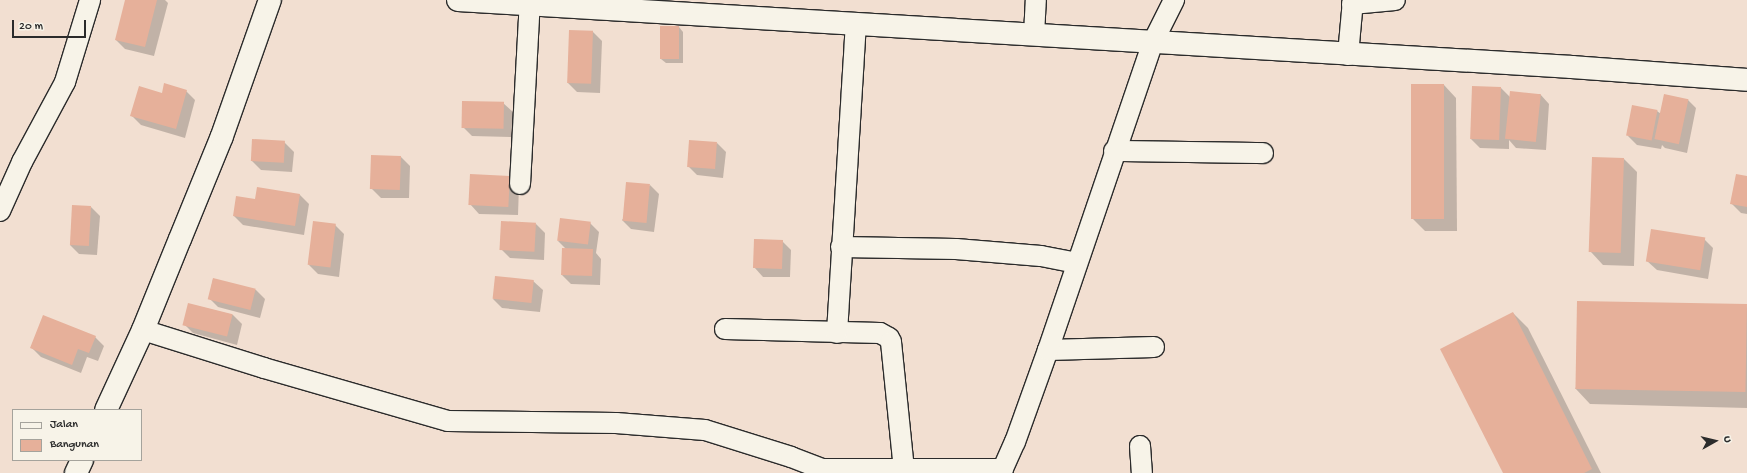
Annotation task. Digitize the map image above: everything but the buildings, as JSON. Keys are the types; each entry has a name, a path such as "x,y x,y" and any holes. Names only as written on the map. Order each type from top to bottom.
{"main road":[{"path":"106,409 143,330 222,136 270,0"},
{"path":"458,0 530,3 1348,55 1572,67 1747,80"},
{"path":"76,473 82,461"}],"street":[{"path":"0,211 22,162 65,82 90,0"},
{"path":"1034,35 1036,0"},
{"path":"143,330 264,368 448,421 616,423 705,430 791,457 822,469 1002,471 1015,442 1048,350 1114,151 1153,42 1174,0"},
{"path":"1348,55 1352,2 1395,0"},
{"path":"520,184 530,3"},
{"path":"837,333 841,247 856,24"},
{"path":"1114,151 1264,153"},
{"path":"841,247 956,249 1041,256 1076,263"},
{"path":"725,329 885,334 892,342 904,469"},
{"path":"1048,350 1154,347"},
{"path":"1140,446 1142,473"}]}
